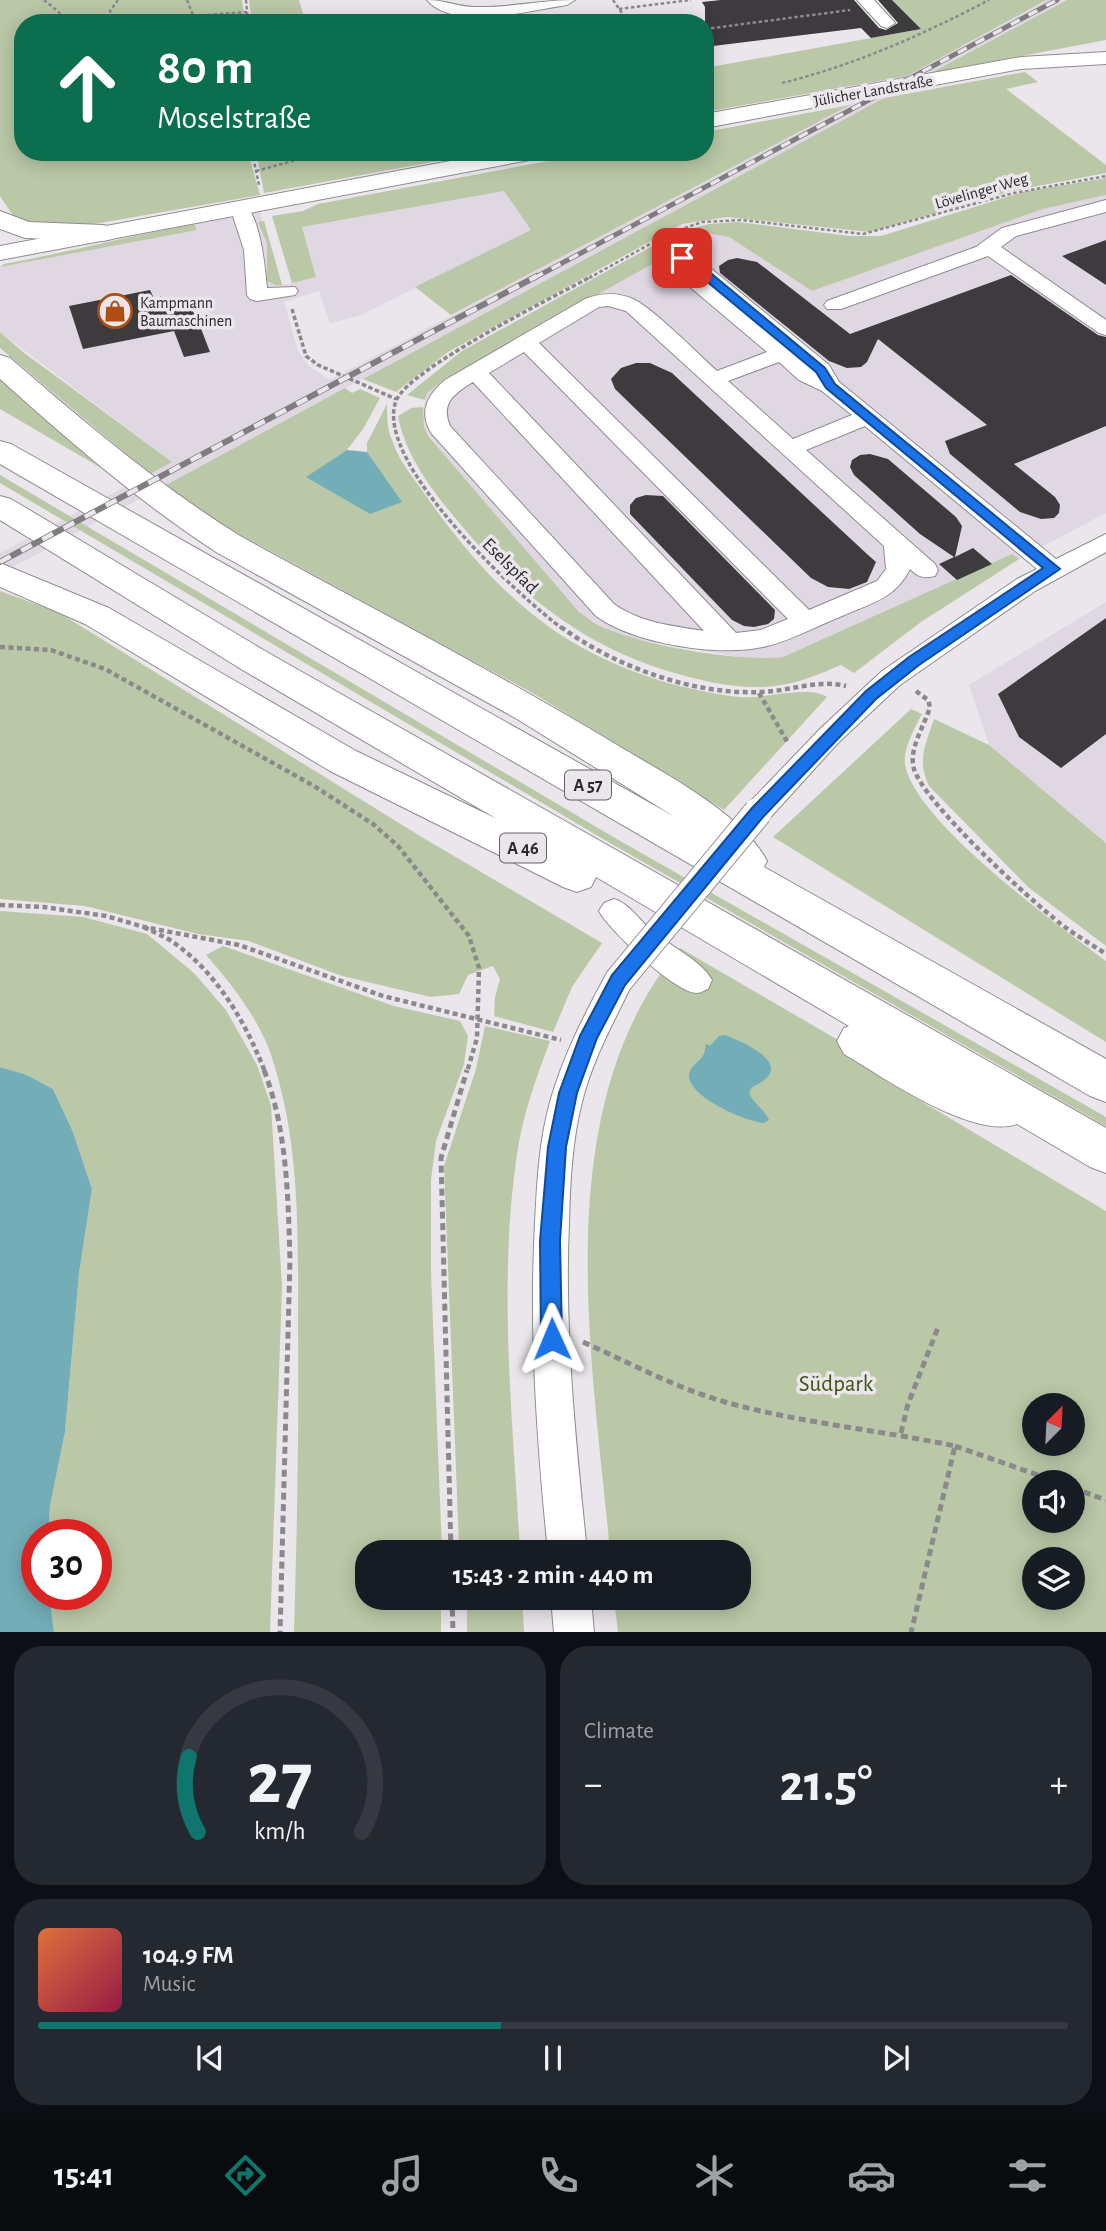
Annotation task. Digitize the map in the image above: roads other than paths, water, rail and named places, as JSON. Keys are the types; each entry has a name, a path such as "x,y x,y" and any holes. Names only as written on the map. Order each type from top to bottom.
{"highway":[{"path":"0,219 25,230 47,233 103,233"},
{"path":"0,364 128,476 182,516 530,710 697,812 789,901"},
{"path":"0,430 151,520 328,618 385,670"},
{"name":"A 57","path":"0,451 1106,1082"},
{"path":"0,506 253,660 1106,1152"},
{"path":"0,559 60,576 253,660"},
{"name":"A 46","path":"0,575 97,616 342,761 413,798 561,866 956,1097 1045,1117"}],"main road":[{"name":"Jülicher Landstraße","path":"714,119 1040,61 1106,45"},
{"name":"Jülicher Landstraße","path":"1040,61 1106,58"},
{"path":"0,253 487,161"}],"street":[{"path":"435,0 447,9 466,12 567,0"},
{"path":"868,4 887,23"},
{"path":"834,305 990,248 1009,232 1106,206"},
{"path":"239,207 254,250 257,295 288,291"},
{"path":"990,248 1106,329"},
{"path":"830,386 821,370 691,262 680,258 674,260 678,267 807,375 830,386 1053,569"},
{"path":"896,543 898,570 886,587 765,638 730,643 634,627 613,618 605,610 437,424 435,413 441,396 476,372 596,301 612,300 633,307 790,447 926,570"},
{"path":"526,342 805,621"},
{"path":"714,379 782,354"},
{"path":"476,372 730,643"},
{"path":"790,447 867,417"},
{"path":"566,1540 552,1339 550,1241 557,1147 568,1093 589,1036 619,980 758,812 829,736 891,678 986,611 1053,569 1106,542"},
{"path":"614,911 624,924 697,980"},
{"path":"572,1610 574,1632"}],"water":[{"path":"347,450 367,452 402,502 370,514 306,477"},
{"path":"725,1035 756,1050 770,1064 771,1072 752,1087 749,1093 769,1120 764,1123 744,1118 720,1107 698,1092 692,1084 689,1073 704,1054 706,1044 710,1046 719,1036"},
{"path":"0,1067 27,1075 53,1089 73,1132 92,1189 79,1273 65,1432 49,1519 21,1519 21,1610 51,1610 54,1632 0,1632"}],"railway":[{"path":"534,278 1057,0"},
{"path":"0,562 537,276"}],"place":[{"name":"Kampmann Baumaschinen","path":"115,311"}],"park label":[{"name":"Südpark","path":"836,1383"}]}
